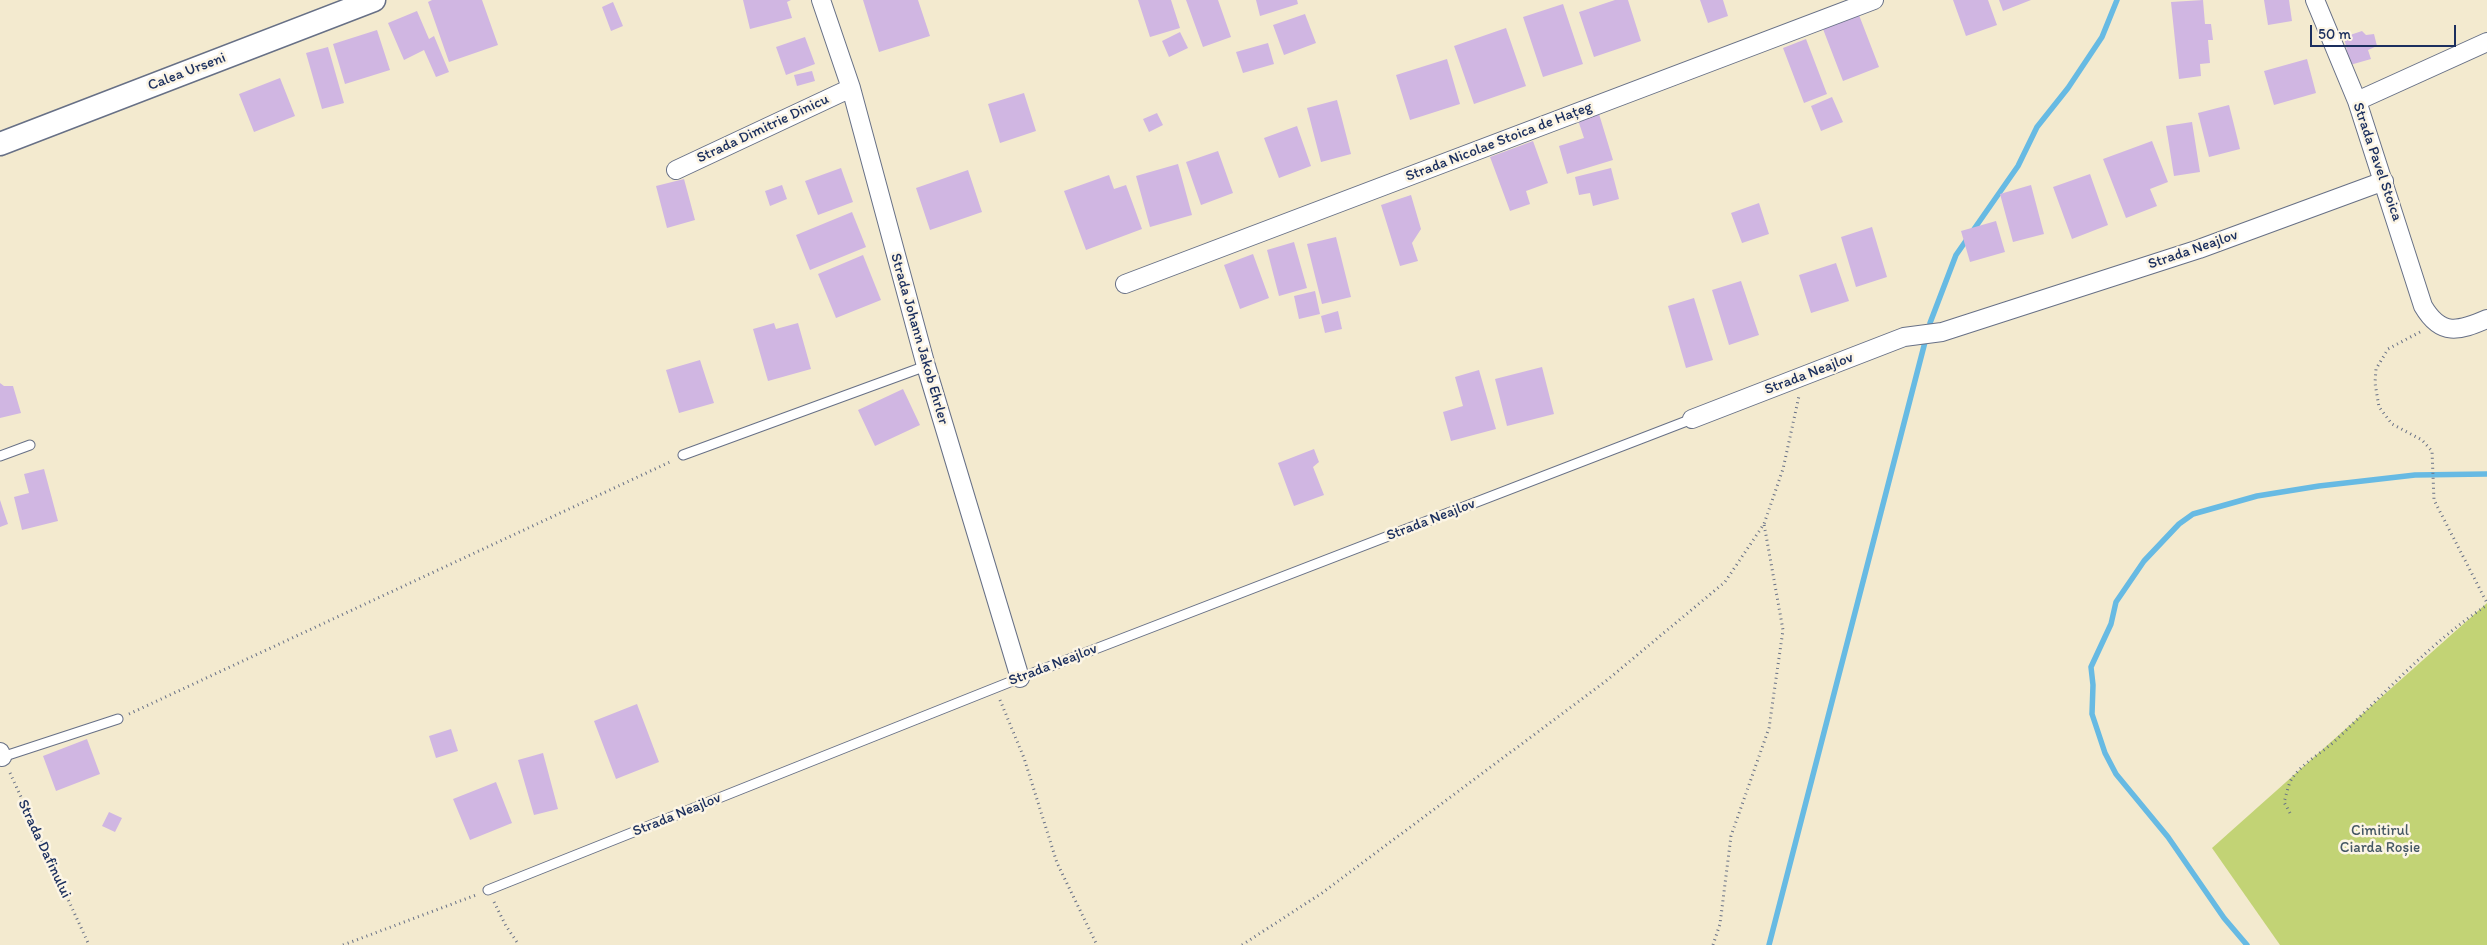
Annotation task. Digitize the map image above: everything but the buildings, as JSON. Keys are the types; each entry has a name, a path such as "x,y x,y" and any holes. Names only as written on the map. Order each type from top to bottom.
{"street":[{"name":"Strada Johann Jakob Ehrler","path":"821,0 851,88 926,366 1020,678"},
{"name":"Strada Nicolae Stoica de Hațeg","path":"1125,284 1874,0"},
{"name":"Strada Pavel Stoica","path":"2315,0 2356,101 2384,181 2423,306 2437,324"},
{"name":"Calea Urseni","path":"0,144 365,2"},
{"path":"2356,101 2487,42"},
{"name":"Strada Dimitrie Dinicu","path":"676,170 851,88"},
{"name":"Strada Neajlov","path":"1692,419 1904,337 1942,332 2198,249 2384,181"},
{"path":"2437,324 2450,330 2467,328 2487,319"}],"lane":[{"path":"684,455 926,366"},
{"name":"Strada Neajlov","path":"488,890 994,688 1692,419"},
{"path":"0,456 30,445"},
{"path":"1,754 118,719"}],"path":[{"path":"2290,813 2284,802 2292,778 2304,764 2331,745 2410,667 2464,620 2487,604 2434,500 2432,452 2422,440 2392,424 2380,407 2375,383 2376,369 2388,349 2404,339 2437,324"},
{"path":"1242,945 1278,920 1322,894 1606,681 1726,582 1764,524 1783,469 1804,376"},
{"path":"118,719 684,455"},
{"path":"1713,945 1720,924 1731,836 1769,728 1783,630 1764,524"},
{"path":"994,688 1024,758 1057,863 1097,945"},
{"name":"Strada Dafinului","path":"1,754 89,945"},
{"path":"343,945 488,890 506,926 519,945"}],"green space":[{"name":"Cimitirul Ciarda Roșie","path":"2487,603 2487,945 2280,945 2212,848"}],"waterway":[{"path":"1930,323 1956,255 2018,166 2037,127 2068,88 2102,37 2117,0"},
{"path":"1769,945 1925,342"},
{"path":"2247,945 2224,918 2168,837 2116,774 2105,753 2092,714 2093,685 2091,667 2111,624 2116,602 2144,561 2179,524 2193,514 2257,496 2319,486 2415,475 2487,474"}]}
